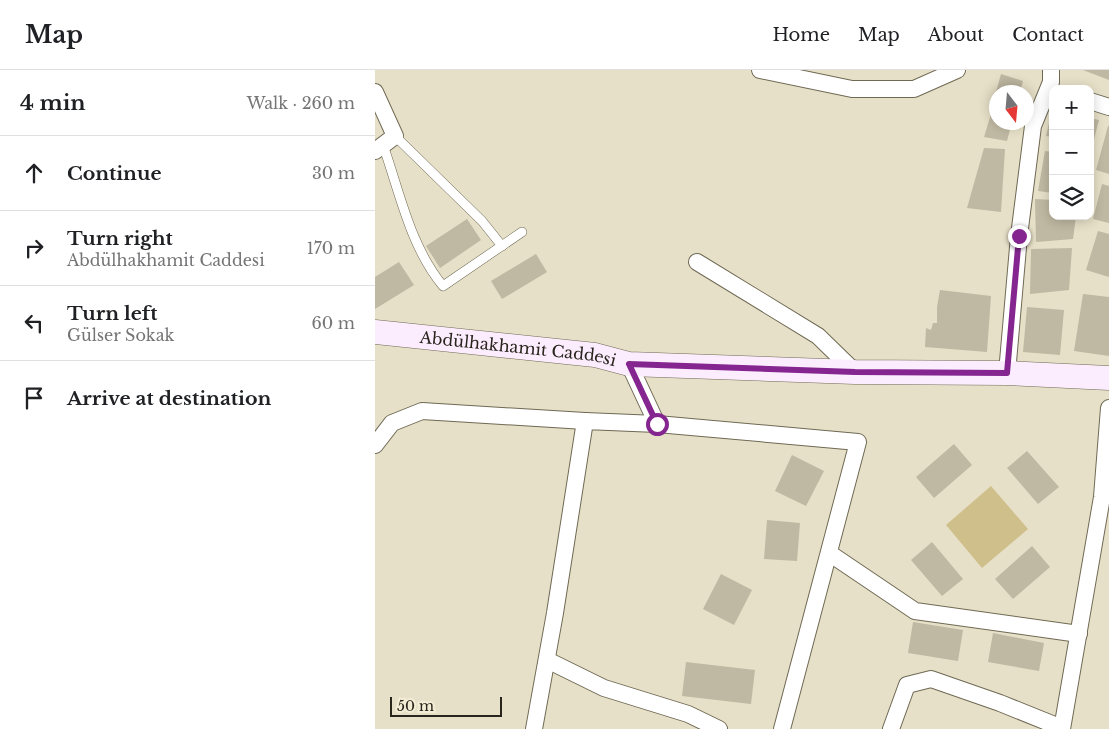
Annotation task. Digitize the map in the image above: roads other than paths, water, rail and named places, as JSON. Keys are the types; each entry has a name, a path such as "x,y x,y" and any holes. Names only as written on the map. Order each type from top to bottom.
{"main road":[{"name":"Abdülhakhamit Caddesi","path":"375,332 595,355 629,364 855,372 1007,373 1109,378"}],"street":[{"path":"760,70 852,89 914,90 957,70"},
{"path":"1007,373 1019,236 1033,126 1053,80"},
{"path":"375,92 384,144"},
{"path":"1094,102 1109,107"},
{"path":"697,262 818,336 855,372"},
{"path":"629,364 657,424"},
{"path":"891,729 907,685 931,679 999,703 1062,729 1102,497 1109,408"},
{"path":"375,445 392,423 422,411 657,424 858,442 782,729"},
{"path":"534,729 547,660 585,421"},
{"path":"829,553 915,611 1079,634"},
{"path":"547,660 604,688 688,714 719,729"}],"lane":[{"path":"384,144 417,245 428,266 443,286 521,232"},
{"path":"384,144 482,221 502,246"}]}
